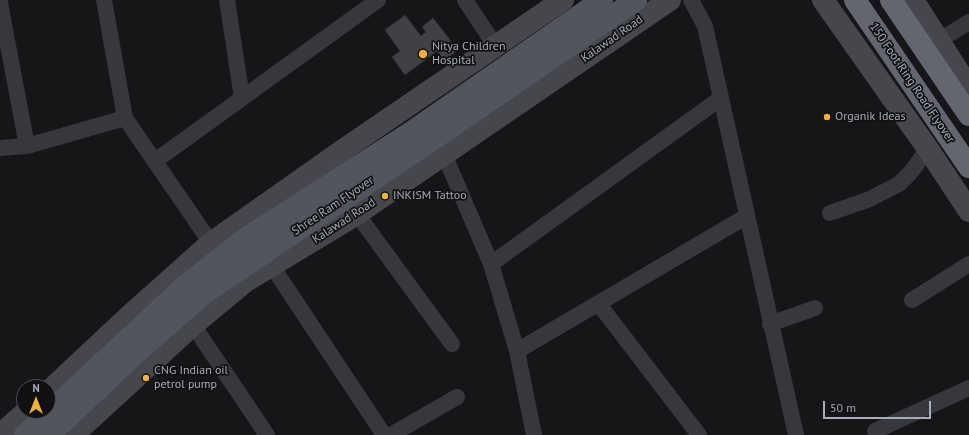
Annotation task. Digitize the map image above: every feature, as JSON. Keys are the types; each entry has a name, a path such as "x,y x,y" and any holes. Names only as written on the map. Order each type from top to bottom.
{"highway":[{"name":"150 Foot Ring Road Flyover","path":"855,0 969,167"},
{"path":"891,0 969,115"}],"main road":[{"name":"Shree Ram Flyover","path":"25,435 185,286 245,240 410,133 602,0"},
{"name":"Shree Ram Flyover","path":"49,435 138,351 207,291 460,121 636,0"}],"street":[{"path":"104,0 125,118 211,243 246,281"},
{"path":"227,0 242,98"},
{"path":"155,161 378,0"},
{"path":"465,0 496,47"},
{"path":"56,384 128,317 211,243 343,150 563,0"},
{"name":"Kalawad Road","path":"73,435 193,325 246,281 357,214 670,0"},
{"path":"691,0 705,26 770,324 796,435"},
{"path":"823,0 928,149 969,211"},
{"path":"913,0 969,88"},
{"path":"0,3 27,146"},
{"path":"938,41 969,22"},
{"path":"491,264 721,98"},
{"path":"0,148 27,146 125,118"},
{"path":"830,213 870,199 899,184 912,172 928,149"},
{"path":"444,154 491,264 517,351 534,435"},
{"path":"357,214 452,344"},
{"path":"517,351 747,216"},
{"path":"912,300 969,264"},
{"path":"272,266 384,435"},
{"path":"598,303 699,435"},
{"path":"770,324 815,308"},
{"path":"193,325 268,435"},
{"path":"875,432 969,388"},
{"path":"391,435 457,397"},
{"path":"0,435 18,419"}],"building":[{"path":"405,15 421,36 426,32 422,27 433,18 451,41 449,43 456,52 444,60 437,51 405,75 392,57 400,51 385,30"}],"place":[{"name":"Nitya Children Hospital","path":"423,54"},
{"name":"Organik Ideas","path":"827,117"},
{"name":"INKISM Tattoo","path":"385,196"},
{"name":"CNG Indian oil petrol pump","path":"146,378"}]}
